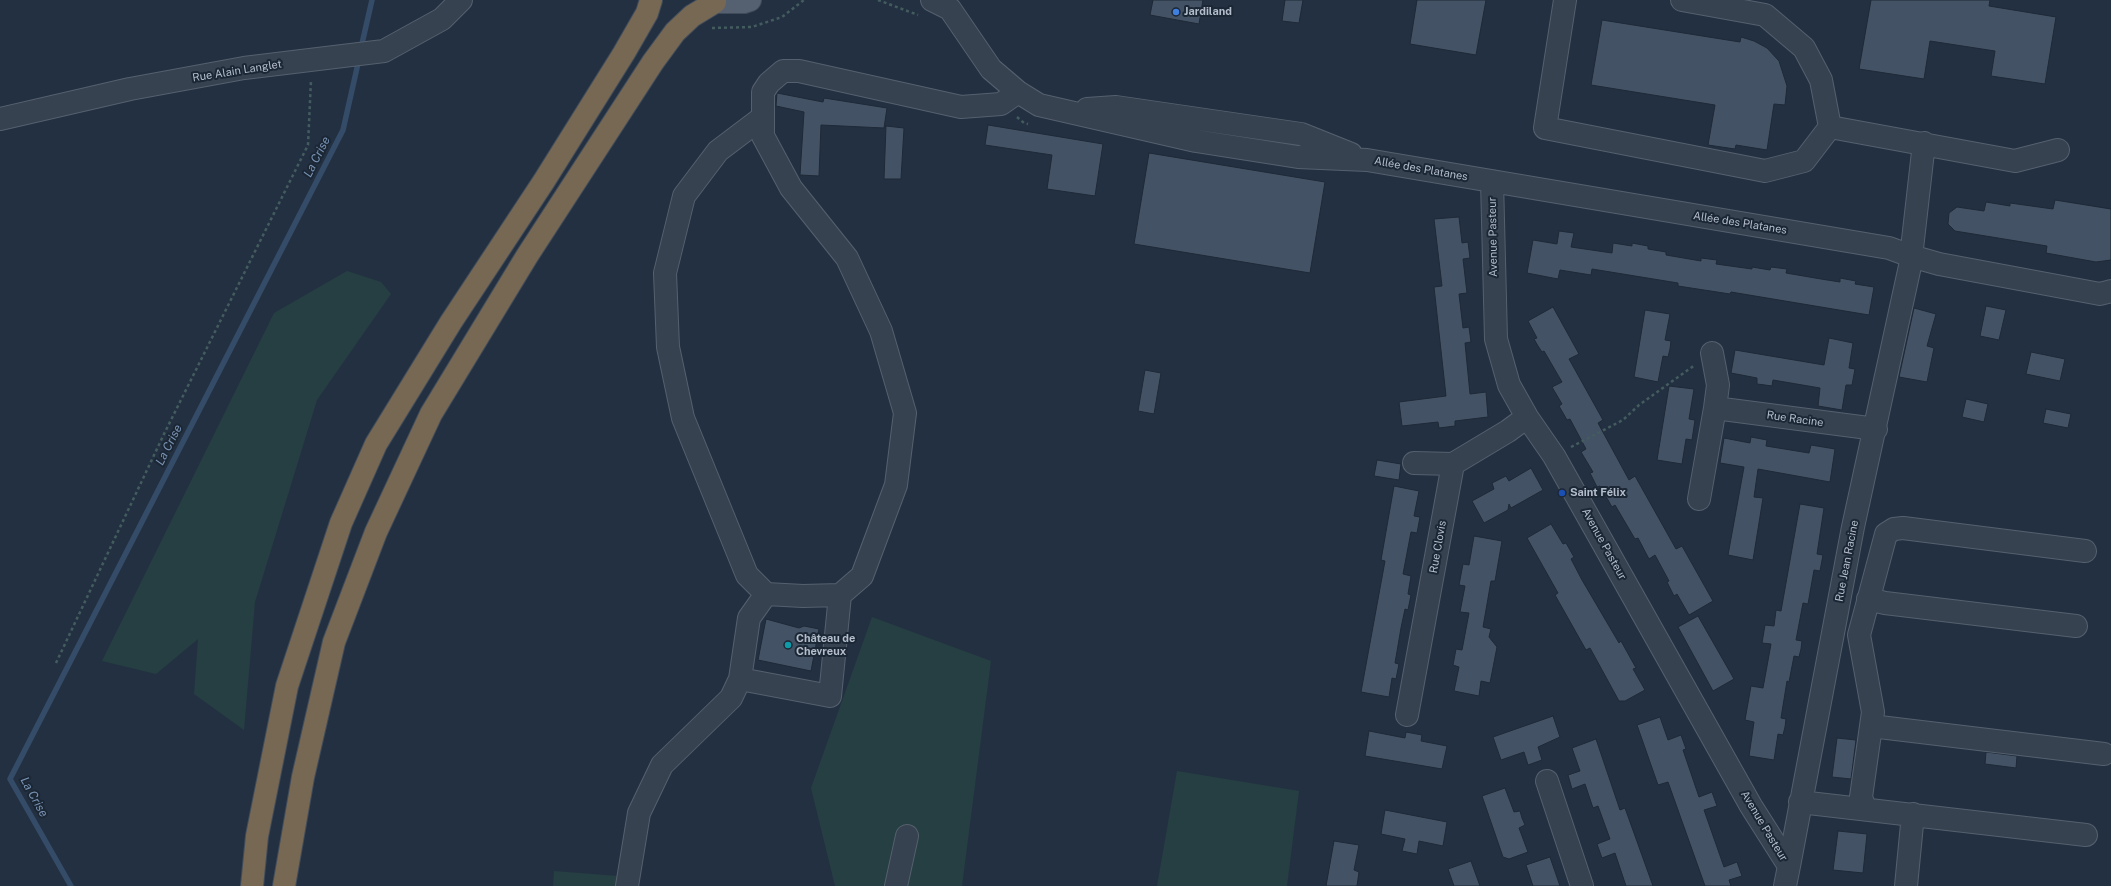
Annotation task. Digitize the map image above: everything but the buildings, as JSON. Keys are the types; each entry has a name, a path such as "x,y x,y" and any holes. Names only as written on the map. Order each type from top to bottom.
{"highway":[{"path":"252,886 257,836 287,686 341,523 373,451 451,322 544,181 624,53 647,13 650,0"},
{"path":"284,886 303,777 334,642 376,532 431,414 527,256 653,62 675,32 711,1"}],"main road":[{"path":"711,1 744,2 750,0"}],"street":[{"name":"Rue Alain Langlet","path":"0,119 130,89 244,68 384,51 412,37 442,19 461,0"},
{"name":"Allée des Platanes","path":"932,0 950,9 991,69 1018,92 1039,105 1067,111 1116,106 1301,134 1367,160 1889,248 1911,256 1945,265 2100,294 2111,291"},
{"path":"1565,0 1545,128 1765,171 1804,161 1830,127 1821,80 1804,48 1765,15 1682,0"},
{"path":"763,117 718,151 684,196 665,273 668,347 683,418 747,575 766,594 803,596 840,595 862,576 896,485 905,413 882,331 847,258 791,188 763,136 763,117 762,92 769,83 783,71 799,71 961,107 1001,104 1018,92"},
{"path":"1830,127 1924,143 2015,161 2058,150"},
{"name":"Rue Jean Racine","path":"1787,876 1800,802 1854,528 1876,429 1911,256 1924,143"},
{"name":"Avenue Pasteur","path":"1492,182 1496,339 1509,385 1527,417 1554,456 1751,806 1787,876"},
{"path":"1699,499 1718,385 1712,353"},
{"name":"Rue Racine","path":"1715,408 1876,429"},
{"path":"1414,463 1453,464 1508,431 1527,417"},
{"name":"Rue Clovis","path":"1407,715 1453,464"},
{"path":"1865,808 1861,797 1873,712 1858,635 1886,534 1903,528 2085,551"},
{"path":"628,886 638,813 662,765 731,698 740,679 749,618 766,594"},
{"path":"740,679 830,696 840,595"},
{"path":"1868,599 1885,603 2076,626"},
{"path":"1871,726 2104,754"},
{"path":"1547,781 1582,886"},
{"path":"1800,802 1865,808 2086,835"},
{"path":"1906,886 1913,814"},
{"path":"896,886 907,836"}],"path":[{"path":"56,663 164,434 308,145 311,60"},
{"path":"1554,456 1623,420 1639,405 1712,353"}],"green space":[{"path":"347,271 381,282 391,294 317,400 255,602 244,730 194,694 198,639 156,674 102,661 274,313"},
{"path":"872,617 991,661 962,886 835,886 811,788"},
{"path":"1177,771 1299,791 1287,886 1157,886"},
{"path":"554,871 618,876 617,886 553,886"}],"waterway":[{"name":"La Crise","path":"361,48 372,0"},
{"name":"La Crise","path":"71,886 10,779 343,130 359,59"}],"place":[{"name":"Jardiland","path":"1176,12"},
{"name":"Saint Félix","path":"1562,493"},
{"name":"Château de Chevreux","path":"788,645"}]}
